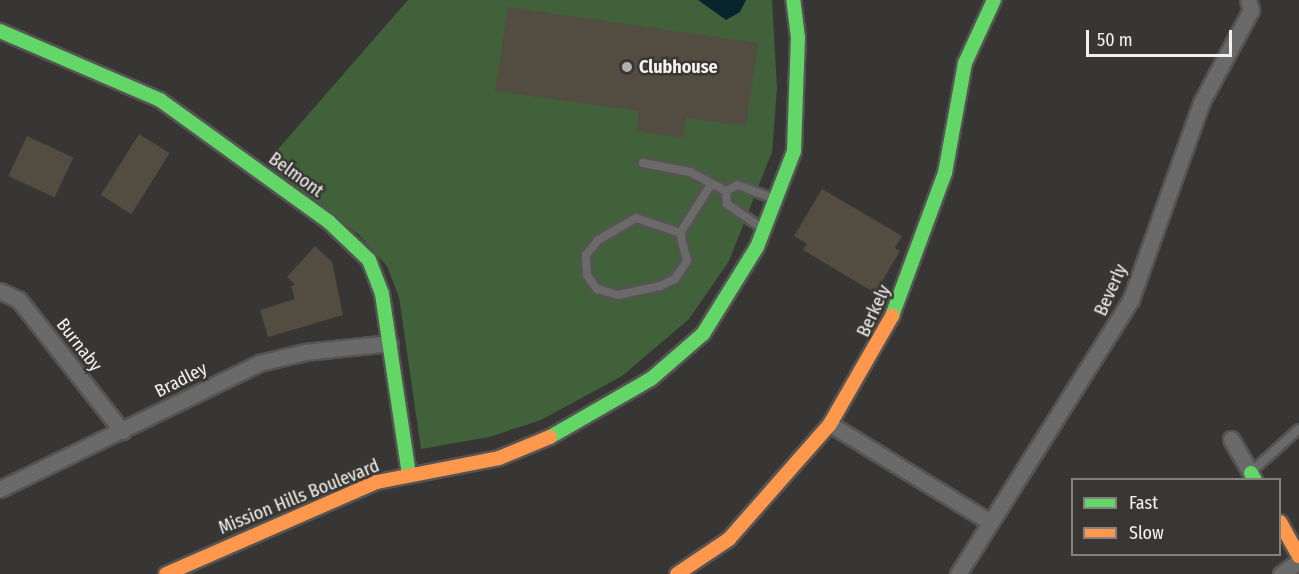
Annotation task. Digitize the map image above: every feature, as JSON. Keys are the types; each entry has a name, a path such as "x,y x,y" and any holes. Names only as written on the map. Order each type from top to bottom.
{"street":[{"name":"Mission Hills Boulevard","path":"166,574 306,510 409,475 499,458 555,435 651,379 703,334 740,281 777,200 794,152 798,38 793,0"},
{"name":"Berkely","path":"677,574 729,539 830,424 886,333 920,251 945,173 965,63 994,0"},
{"name":"Beverly","path":"958,574 1127,308 1201,103 1251,10 1248,0"},
{"name":"Belmont","path":"0,31 160,100 329,222 369,260 382,294 409,475"},
{"name":"Burnaby","path":"0,291 19,300 122,431"},
{"name":"Bradley","path":"0,489 259,363 305,352 390,343"},
{"path":"830,424 990,522"},
{"path":"1231,439 1253,476"},
{"path":"1281,524 1299,556"},
{"path":"1281,574 1299,561"}],"lane":[{"path":"643,163 690,172 726,191"},
{"path":"680,233 636,219 598,240 586,255 587,275 597,289 618,295 660,286 675,279 687,261 680,233 712,183"},
{"path":"726,191 738,185 777,200"},
{"path":"726,191 727,204 764,229"},
{"path":"1253,476 1299,429"}],"green space":[{"path":"408,0 772,0 777,88 772,152 729,261 689,319 622,376 541,420 489,437 421,449 399,297 387,266 359,235 266,163"}],"water":[{"path":"698,0 746,0 740,12 726,20"}],"building":[{"name":"Clubhouse","path":"508,7 758,43 746,126 686,118 683,138 636,131 639,111 495,91"},
{"path":"139,134 170,153 131,214 101,195"},
{"path":"27,136 73,158 55,197 8,176"},
{"path":"822,189 902,236 895,248 900,251 875,293 803,250 807,244 794,236"},
{"path":"315,246 332,262 343,315 268,337 260,310 295,299 291,286 295,285 287,277"}],"traffic: fast":[{"path":"550,437 651,379 703,334 757,247 794,151 798,38 793,0"},
{"path":"892,316 945,173 965,63 994,0"},
{"path":"0,31 160,100 329,222 369,260 382,294 409,475"},
{"path":"1251,473 1254,478"}],"traffic: slow":[{"path":"677,574 729,539 830,424 892,316"},
{"path":"166,574 377,482 499,458 550,437"},
{"path":"1281,524 1299,556"}],"place":[{"name":"Clubhouse","path":"627,67"}]}
